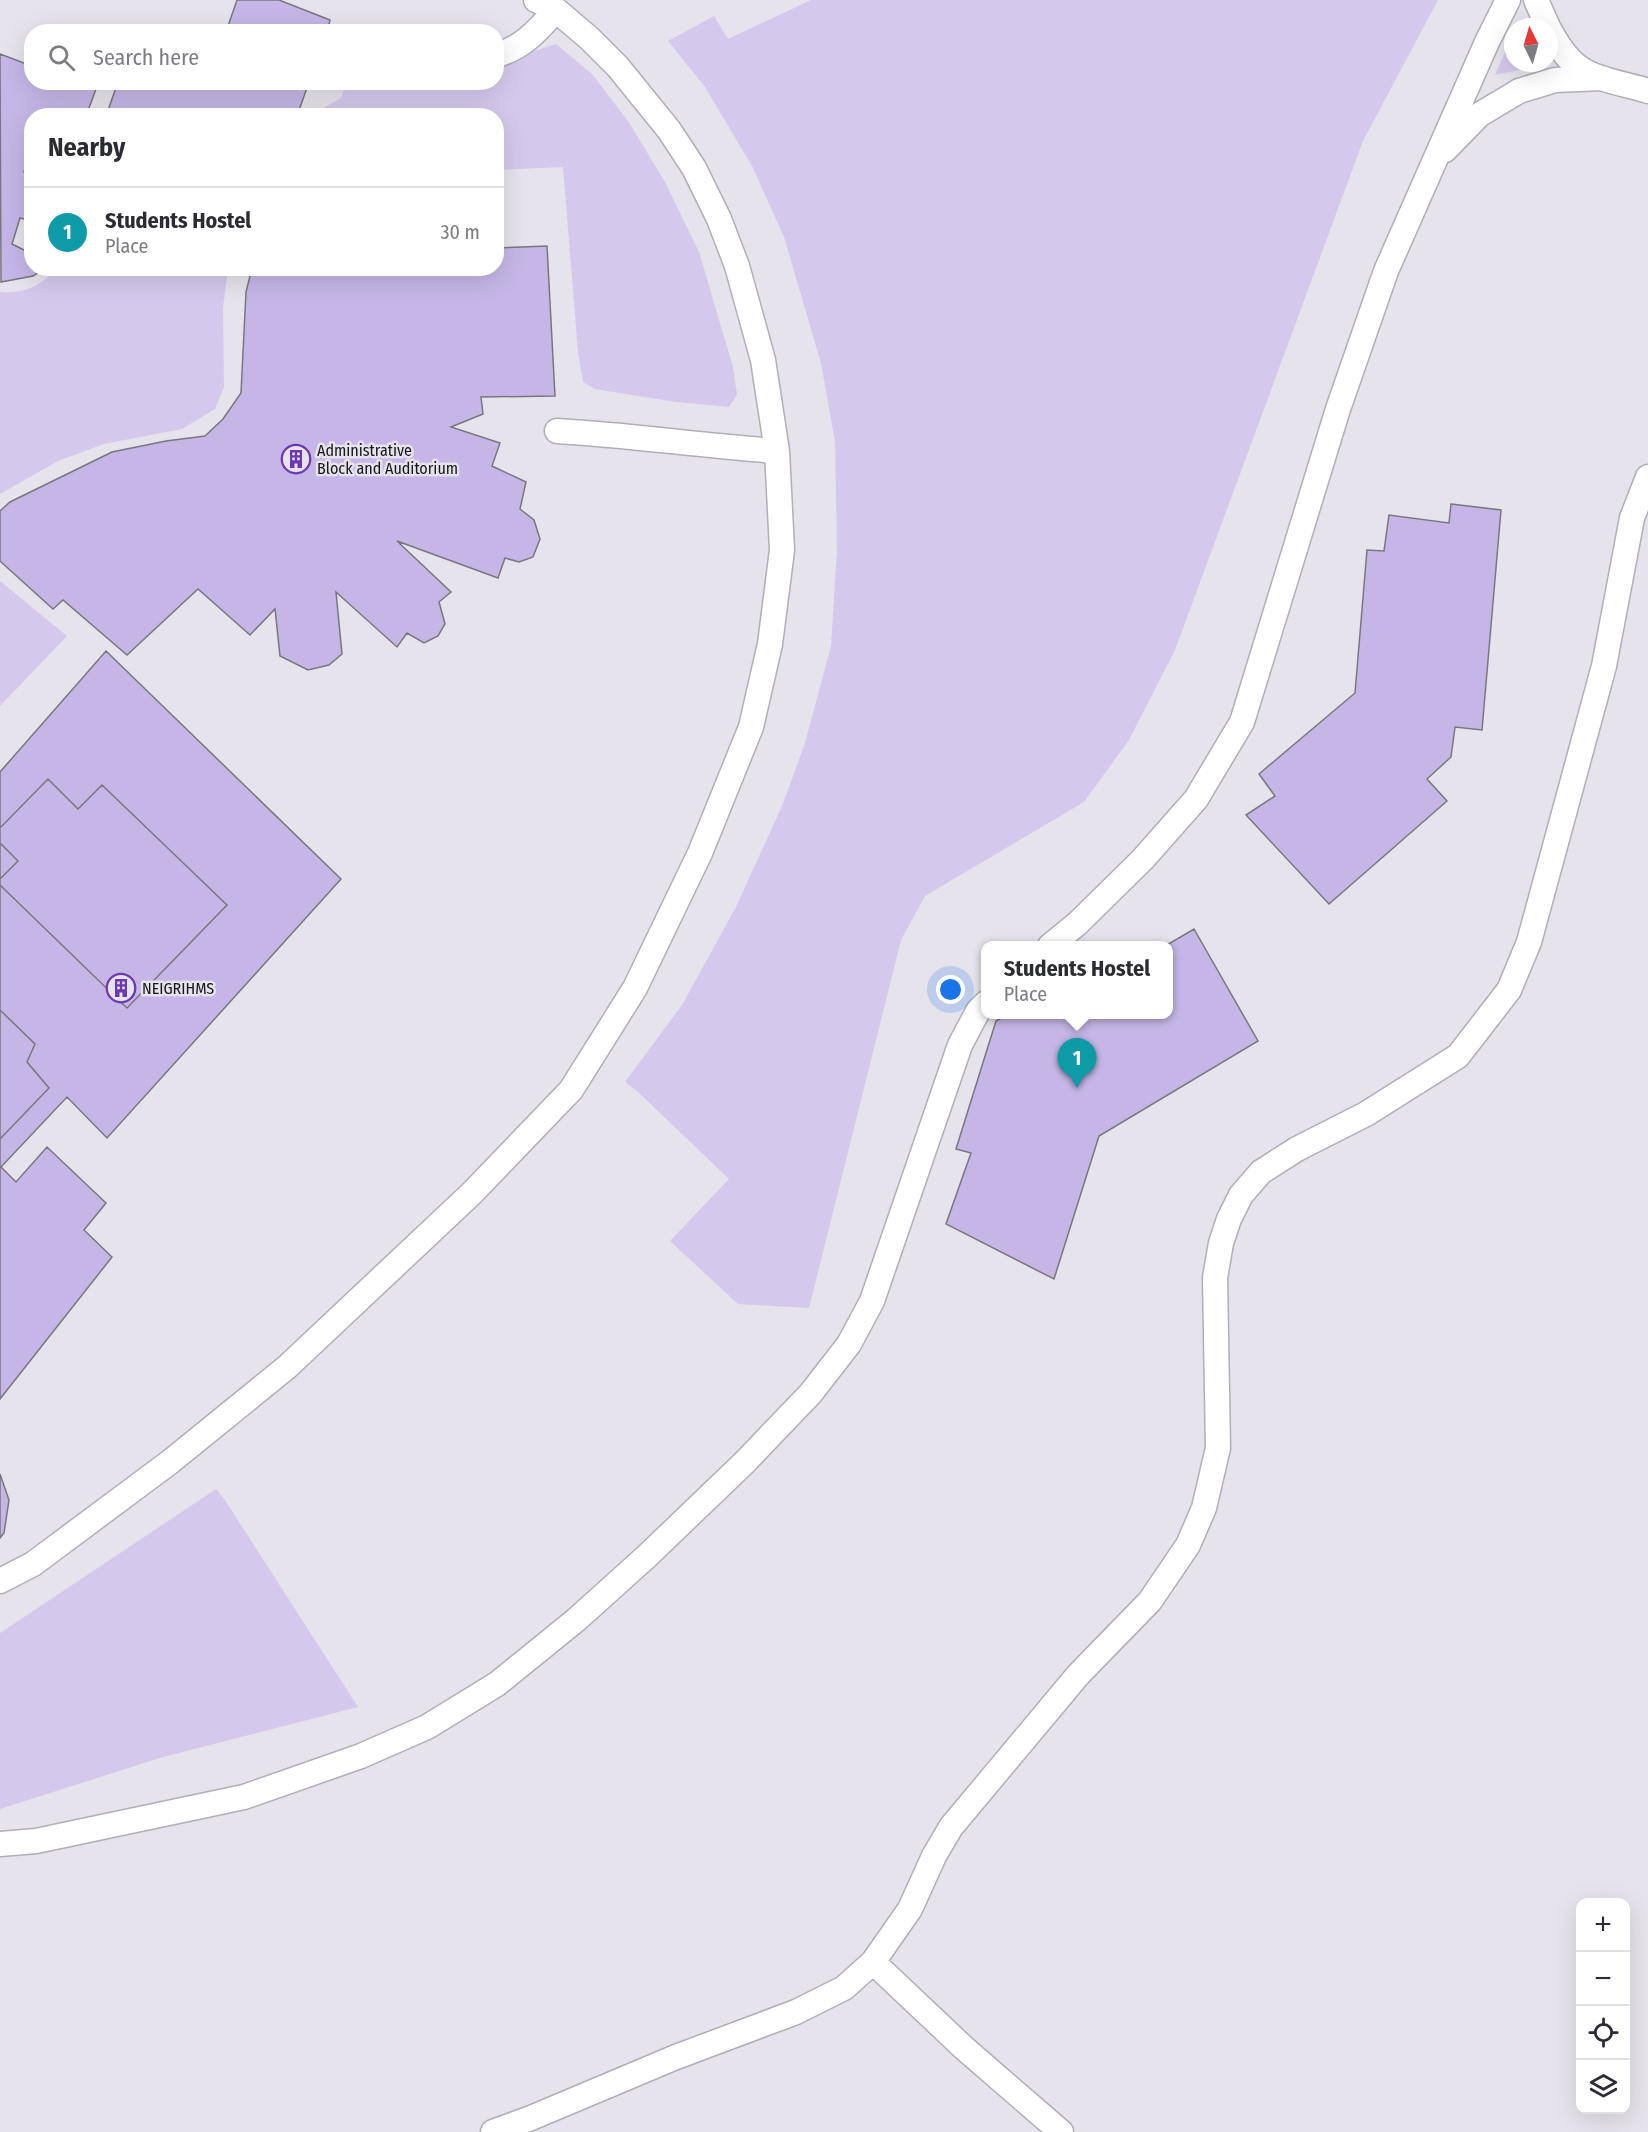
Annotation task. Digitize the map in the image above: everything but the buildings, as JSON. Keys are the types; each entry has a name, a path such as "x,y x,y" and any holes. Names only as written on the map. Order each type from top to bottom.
{"lane":[{"path":"1055,941 1078,923 1143,859 1196,799 1242,722 1357,350 1386,271 1487,42 1508,0"},
{"path":"1536,0 1544,18"},
{"path":"0,1581 33,1564 170,1462 287,1367 472,1192 571,1090 635,988 700,854 751,727 770,644 782,550 777,451 763,360 737,266 719,219 694,168 663,122 618,67 589,38 546,5 529,40 504,53"},
{"path":"1558,44 1578,67 1602,78 1648,91"},
{"path":"1434,161 1479,115 1519,91 1555,81 1602,78"},
{"path":"557,431 604,433 668,439 724,448 777,451"},
{"path":"493,2132 676,2056 796,2012 844,1988 873,1962 910,1909 934,1856 951,1827 1078,1675 1150,1601 1188,1545 1204,1508 1218,1448 1215,1278 1221,1243 1229,1219 1241,1196 1261,1172 1297,1149 1366,1114 1458,1056 1509,990 1530,942 1604,666 1632,518 1648,477"},
{"path":"0,1844 36,1842 244,1797 361,1756 427,1727 497,1684 576,1620 745,1462 811,1393 849,1344 872,1301 960,1045 981,1008"},
{"path":"873,1962 964,2048 1061,2132"}],"shaded area":[{"path":"811,0 1438,0 1363,141 1175,650 1129,740 1084,802 925,896 901,940 809,1308 738,1304 670,1241 729,1179 625,1082 682,1005 736,907 782,806 805,743 831,646 837,551 835,442 821,363 784,237 752,166 705,87 668,41 714,16 728,39"},
{"path":"556,44 592,74 628,121 665,182 699,252 733,367 737,395 729,407 676,402 595,389 583,382 578,352 563,167 504,170 504,108 324,108 341,98 344,90 504,90 504,61"},
{"path":"1504,54 1504,72 1510,72 1495,75"},
{"path":"49,276 227,276 223,308 224,387 215,409 182,429 104,444 58,461 0,494 0,292 21,291 40,283"},
{"path":"0,581 67,636 0,706"},
{"path":"216,1489 358,1707 163,1757 0,1809 0,1633"}],"place":[{"name":"Administrative Block and Auditorium","path":"296,459"},
{"name":"NEIGRIHMS","path":"121,988"},
{"name":"Students Hostel","path":"1077,1088"}]}
